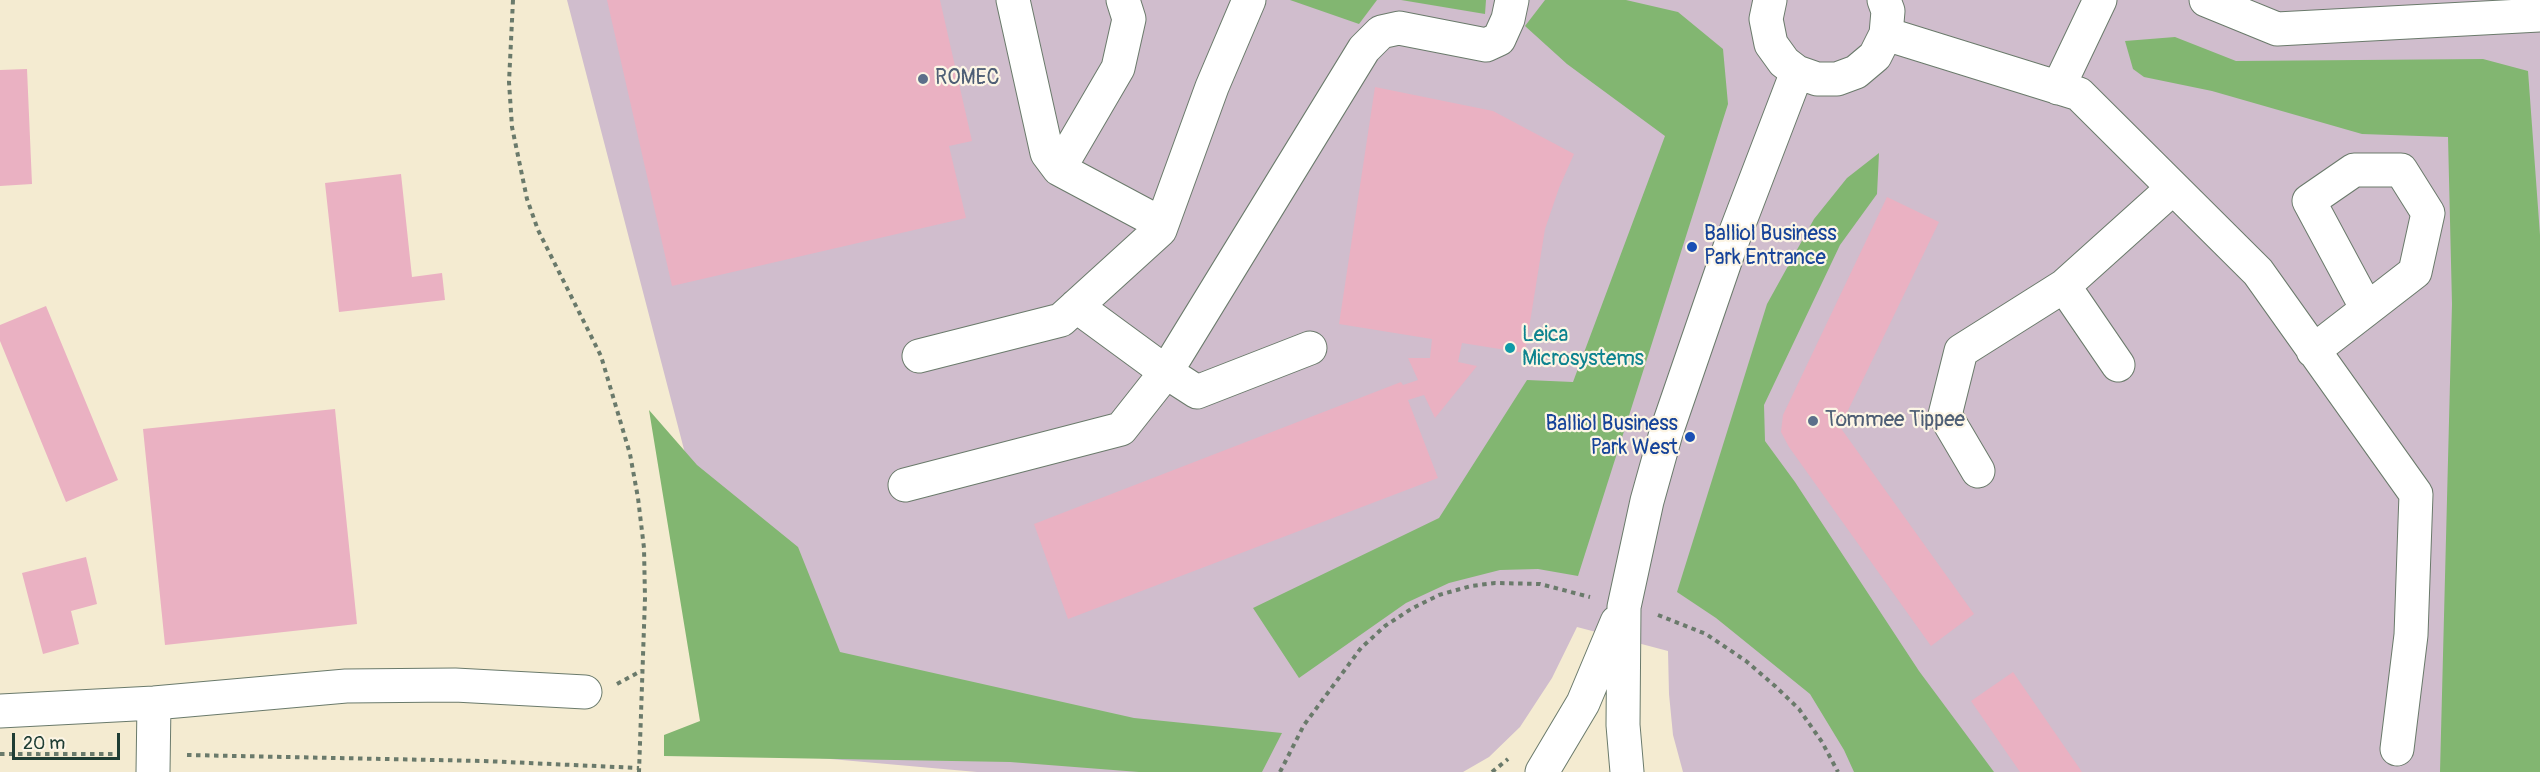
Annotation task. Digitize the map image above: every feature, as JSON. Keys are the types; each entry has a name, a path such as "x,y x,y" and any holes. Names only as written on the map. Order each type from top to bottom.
{"street":[{"path":"1013,0 1047,153 1059,169 1162,224"},
{"path":"1059,169 1118,68 1129,19 1123,0"},
{"path":"919,356 1062,320 1160,230 1212,87 1249,0"},
{"path":"905,485 1120,429 1166,372 1364,49 1381,32 1399,28 1486,45 1498,39 1508,20 1512,0"},
{"path":"1770,0 1766,19 1771,44 1784,62 1797,72 1817,79 1837,79 1856,72 1875,56 1886,34 1888,11 1884,0"},
{"path":"2058,88 2100,0"},
{"path":"2206,0 2277,29 2540,15"},
{"path":"1886,34 2079,94 2258,272 2416,495 2410,635 2397,749"},
{"path":"1542,772 1583,703 1624,607 1647,501 1666,433 1730,246 1797,72"},
{"path":"1978,471 1945,415 1962,351 2064,286 2173,188"},
{"path":"2064,286 2118,365"},
{"path":"1077,306 1166,372 1197,392 1310,348"},
{"path":"2313,351 2367,309"},
{"path":"1624,607 1623,725 1627,772"},
{"path":"0,711 154,703 346,686 455,685 585,692"},
{"path":"154,703 154,763"}],"path":[{"path":"0,754 154,763 484,761 639,770 645,598 644,548 638,498 624,432 601,356 538,230 527,199 512,127 509,82 513,0"},
{"path":"1280,772 1304,725 1361,648 1385,626 1420,604 1438,596 1471,586 1516,583 1564,589 1658,615 1706,634 1746,661 1799,710 1822,742 1838,772"}],"shaded area":[{"path":"567,0 2540,0 2540,772 1683,772 1673,735 1668,651 1577,627 1552,678 1520,727 1489,757 1463,772 977,772 763,753"}],"green space":[{"path":"1290,0 1377,0 1359,24"},
{"path":"1401,0 1486,0 1485,14"},
{"path":"1545,0 1626,0 1678,12 1723,49 1728,104 1578,576 1538,569 1500,570 1449,583 1406,603 1299,678 1253,608 1439,518 1527,380 1573,382 1665,136 1567,64 1525,26"},
{"path":"2175,37 2236,61 2483,59 2528,71 2540,235 2540,772 2440,772 2452,304 2448,137 2362,134 2212,91 2144,77 2133,69 2125,41"},
{"path":"1879,153 1877,194 1840,245 1764,405 1765,441 1795,482 1919,671 1994,772 1854,772 1844,750 1810,694 1716,618 1677,592 1767,304 1814,219 1847,178"},
{"path":"649,410 697,465 798,547 840,652 1134,718 1282,733 1262,772 1139,772 1010,762 664,756 664,735 700,721"}],"building":[{"path":"607,0 940,0 972,141 949,146 966,218 672,286"},
{"path":"27,69 32,184 0,186 0,70"},
{"name":"Leica Microsystems","path":"1375,87 1493,111 1574,154 1545,229 1525,353 1462,343 1458,362 1477,366 1435,418 1424,395 1408,400 1438,478 1068,619 1034,524 1401,382 1403,385 1418,380 1408,358 1430,358 1432,339 1339,324"},
{"path":"401,174 412,277 442,273 445,300 339,312 325,183"},
{"name":"Tommee Tippee","path":"1887,197 1939,222 1840,427 1974,614 1931,646 1789,447 1781,432 1783,415"},
{"path":"46,306 118,480 66,502 0,341 0,325"},
{"path":"335,409 357,624 165,645 143,429"},
{"path":"86,557 97,604 71,611 79,644 43,654 22,573"},
{"path":"2013,672 2082,772 2020,772 1971,701"}],"place":[{"name":"ROMEC","path":"923,79"},
{"name":"Balliol Business Park Entrance","path":"1692,247"},
{"name":"Leica Microsystems","path":"1510,348"},
{"name":"Tommee Tippee","path":"1813,421"},
{"name":"Balliol Business Park West","path":"1690,437"}]}
